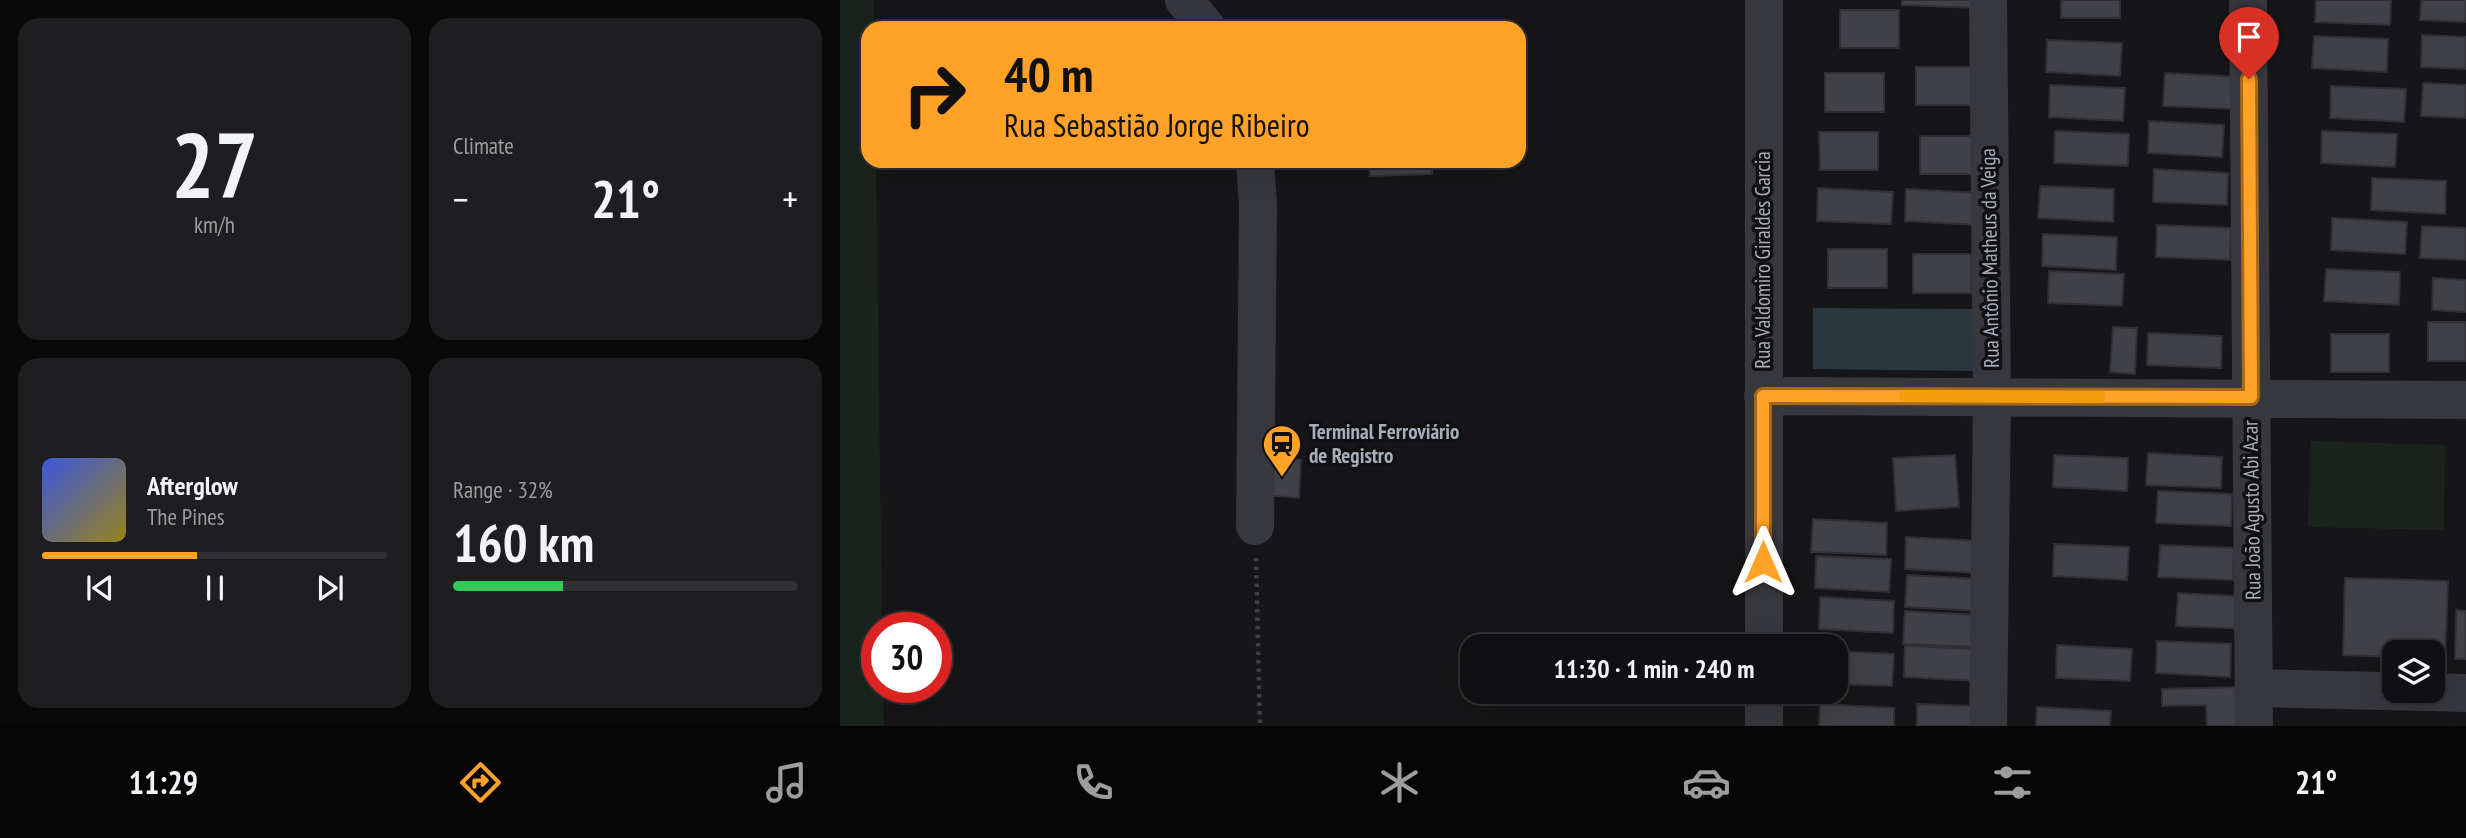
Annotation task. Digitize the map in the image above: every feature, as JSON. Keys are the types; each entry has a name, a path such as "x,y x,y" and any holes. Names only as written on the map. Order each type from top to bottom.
{"street":[{"path":"1184,0 1201,21"},
{"name":"Rua Valdomiro Giraldes Garcia","path":"1764,0 1764,634"},
{"name":"Rua Antônio Matheus da Veiga","path":"1988,0 1992,396 1988,726"},
{"name":"Rua João Agusto Abi Azar","path":"2248,0 2254,726"},
{"path":"1255,168 1258,206 1255,526"},
{"path":"1763,396 2466,400"},
{"path":"2254,688 2466,693"},
{"path":"1764,704 1764,726"}],"path":[{"path":"1255,526 1260,726"}],"shaded area":[{"path":"840,0 874,0 874,21 861,21 861,168 876,168 882,612 861,612 861,703 883,703 884,726 840,726"},
{"path":"1813,308 1974,309 1974,371 1813,369"},
{"path":"2310,441 2445,445 2444,530 2308,527"}],"building":[{"path":"1902,0 1977,0 1977,8 1902,5"},
{"path":"2061,0 2120,0 2120,18 2061,18"},
{"path":"2316,0 2391,0 2390,25 2315,22"},
{"path":"2421,0 2466,0 2466,22 2420,20"},
{"path":"1840,10 1899,10 1899,48 1840,48"},
{"path":"2422,35 2466,37 2466,69 2421,67"},
{"path":"2314,36 2388,39 2387,72 2312,68"},
{"path":"2047,40 2122,43 2120,76 2046,72"},
{"path":"1916,67 1975,67 1975,105 1916,105"},
{"path":"1825,73 1884,73 1884,112 1825,112"},
{"path":"2165,73 2239,77 2237,109 2163,106"},
{"path":"2423,83 2466,85 2466,118 2421,116"},
{"path":"2050,85 2125,88 2123,121 2049,117"},
{"path":"2331,86 2406,89 2404,122 2330,118"},
{"path":"2149,121 2224,125 2222,157 2148,153"},
{"path":"2055,131 2129,134 2128,166 2054,163"},
{"path":"2322,131 2397,134 2395,167 2321,163"},
{"path":"1819,132 1878,132 1878,170 1820,170"},
{"path":"1920,136 1979,136 1979,174 1920,174"},
{"path":"1369,168 1432,168 1432,174 1370,176"},
{"path":"2154,169 2228,173 2227,205 2153,202"},
{"path":"2372,178 2446,181 2445,214 2371,210"},
{"path":"2040,186 2114,189 2113,222 2038,218"},
{"path":"1818,188 1893,192 1891,224 1817,221"},
{"path":"1906,189 1981,193 1979,225 1905,221"},
{"path":"2332,218 2407,222 2405,254 2331,250"},
{"path":"2157,225 2231,228 2230,260 2156,257"},
{"path":"2422,226 2466,228 2466,260 2420,258"},
{"path":"2043,234 2117,237 2116,270 2042,266"},
{"path":"1828,249 1887,249 1887,288 1828,288"},
{"path":"1913,254 1971,254 1971,293 1913,293"},
{"path":"2326,269 2400,272 2399,305 2324,301"},
{"path":"2049,271 2124,274 2122,306 2048,303"},
{"path":"2433,278 2466,280 2466,312 2432,310"},
{"path":"2428,322 2466,322 2466,361 2428,361"},
{"path":"2113,327 2137,328 2135,374 2110,372"},
{"path":"2148,333 2222,336 2221,368 2147,365"},
{"path":"2331,334 2389,334 2389,372 2331,372"},
{"path":"2148,453 2222,457 2221,488 2146,485"},
{"path":"1955,455 1959,507 1896,511 1893,458"},
{"path":"2054,455 2128,458 2127,491 2053,487"},
{"name":"Terminal Ferroviário de Registro","path":"1266,457 1301,460 1299,498 1263,495"},
{"path":"2158,491 2232,494 2231,526 2156,523"},
{"path":"1813,519 1887,523 1886,555 1811,552"},
{"path":"1906,537 1980,541 1979,573 1905,569"},
{"path":"2054,544 2129,547 2127,580 2053,576"},
{"path":"2160,545 2234,548 2233,580 2158,577"},
{"path":"1816,556 1891,559 1889,592 1815,588"},
{"path":"1907,575 1981,579 1980,611 1905,607"},
{"path":"2345,578 2448,581 2445,659 2445,640 2382,640 2382,657 2343,655"},
{"path":"2178,593 2252,597 2250,629 2176,626"},
{"path":"1820,597 1894,601 1893,633 1819,629"},
{"path":"2456,610 2466,611 2466,659 2455,659"},
{"path":"1905,611 1979,615 1978,647 1903,644"},
{"path":"2157,641 2231,644 2230,677 2156,673"},
{"path":"2057,645 2132,649 2130,681 2056,678"},
{"path":"1905,646 1979,649 1978,681 1904,677"},
{"path":"1848,652 1894,654 1892,686 1848,684"},
{"path":"2238,687 2239,726 2207,726 2206,705 2162,706 2162,689"},
{"path":"1820,704 1894,708 1894,726 1819,726"},
{"path":"1917,704 1973,706 1972,726 1917,726"},
{"path":"2037,707 2111,711 2110,726 2036,726"}],"slow traffic":[{"path":"1905,396 2100,397"}],"place":[{"name":"Terminal Ferroviário de Registro","path":"1282,478"}],"route":[{"path":"1763,562 1763,396 2251,397 2249,79"}]}
